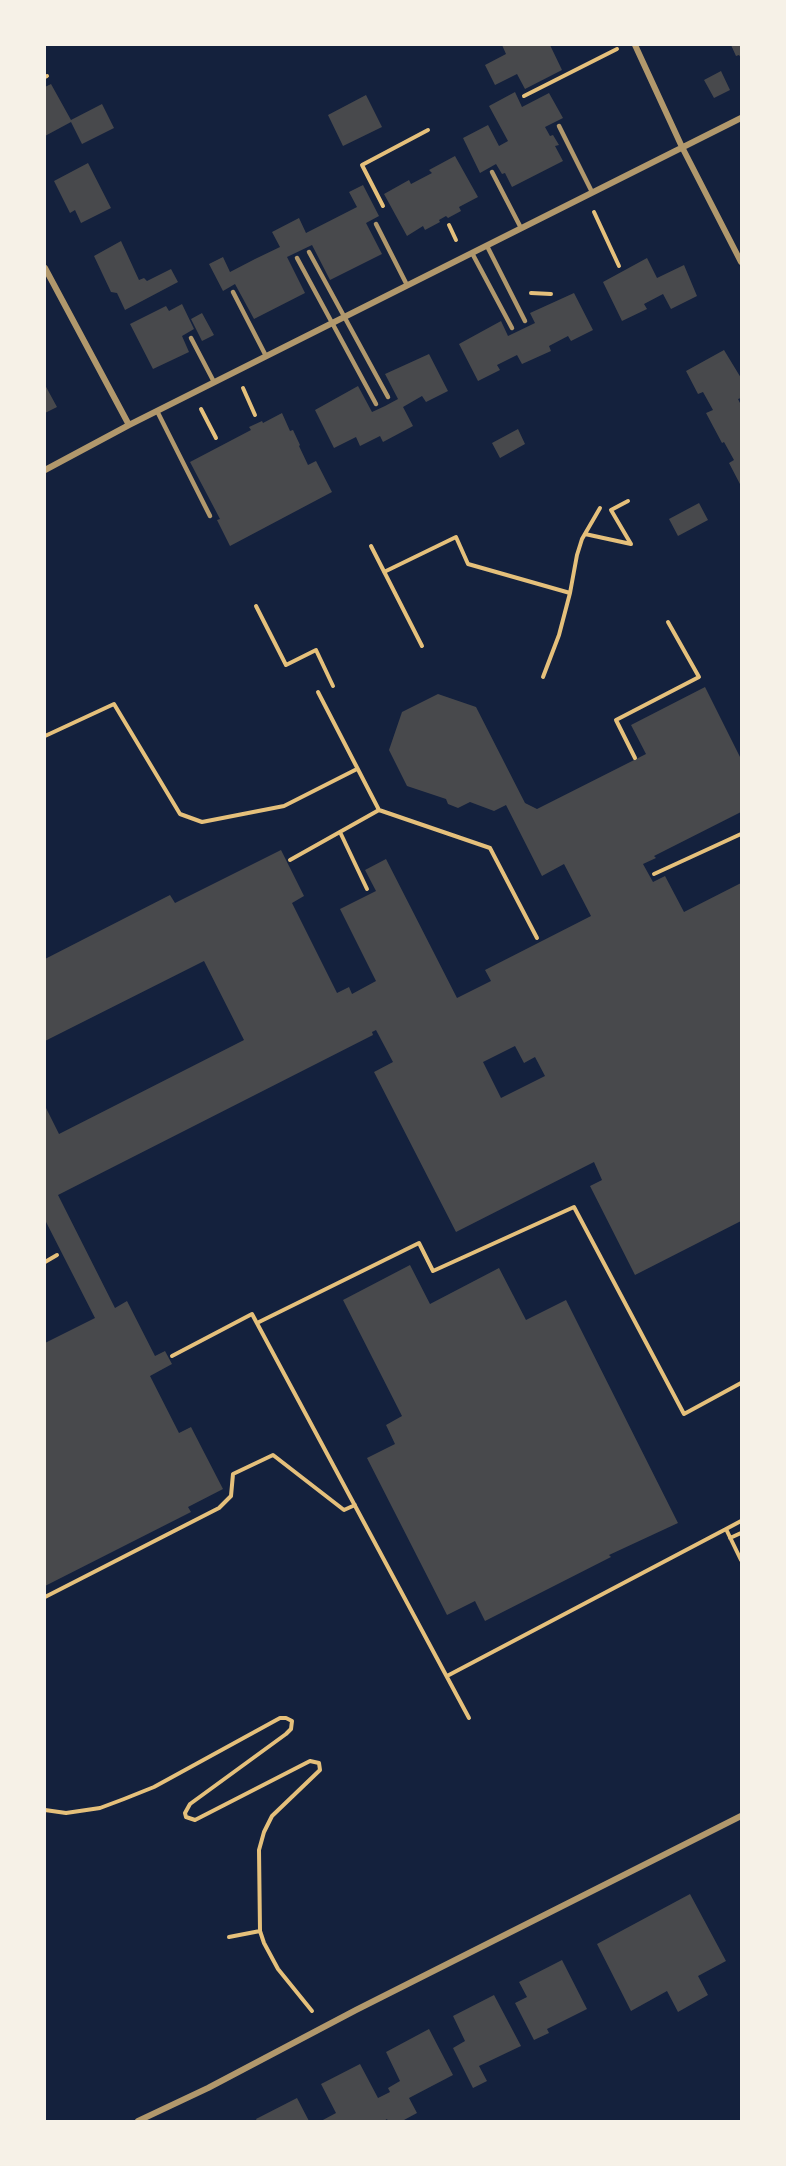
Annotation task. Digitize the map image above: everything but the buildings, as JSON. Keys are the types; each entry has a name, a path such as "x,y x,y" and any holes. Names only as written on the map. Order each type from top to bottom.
{"street":[{"path":"635,45 682,147 741,262"},
{"path":"45,471 129,425 741,118"},
{"path":"45,268 129,425"},
{"path":"138,2121 208,2088 320,2028 741,1815"}],"lane":[{"path":"559,126 589,194"},
{"path":"492,172 521,228"},
{"path":"376,224 407,285"},
{"path":"487,246 525,321"},
{"path":"309,252 388,397"},
{"path":"472,253 512,328"},
{"path":"297,258 376,404"},
{"path":"233,292 266,356"},
{"path":"191,338 214,382"},
{"path":"157,411 210,516"}],"path":[{"path":"524,96 624,45"},
{"path":"383,206 362,165 428,130"},
{"path":"589,194 619,266"},
{"path":"236,372 255,415"},
{"path":"193,393 216,438"},
{"path":"585,534 631,544 611,510 628,501"},
{"path":"543,677 559,635 577,555 585,534 600,508"},
{"path":"384,572 456,537 468,564 570,593"},
{"path":"371,546 422,646"},
{"path":"256,606 286,664 316,650 333,686"},
{"path":"635,758 616,720 699,677 668,622"},
{"path":"318,692 379,810 490,848 537,938"},
{"path":"45,736 114,704 180,814 202,822 284,806 357,769"},
{"path":"290,860 379,810"},
{"path":"340,832 368,889"},
{"path":"654,874 741,834"},
{"path":"257,1323 419,1242 433,1271 574,1207 684,1414 741,1383"},
{"path":"45,1262 57,1255"},
{"path":"172,1356 252,1314 469,1718"},
{"path":"45,1597 219,1508 231,1496 233,1474 273,1455 344,1510 354,1505"},
{"path":"447,1676 741,1521"},
{"path":"726,1529 741,1560"},
{"path":"730,1538 741,1533"},
{"path":"45,1810 66,1813 100,1808 154,1787 280,1718 291,1721 292,1725 286,1734 190,1804 185,1813 186,1817 195,1820 310,1761 319,1763 320,1770 272,1816 260,1842 260,1931 278,1969 310,2007 320,2028"},
{"path":"230,1937 260,1931"}]}
